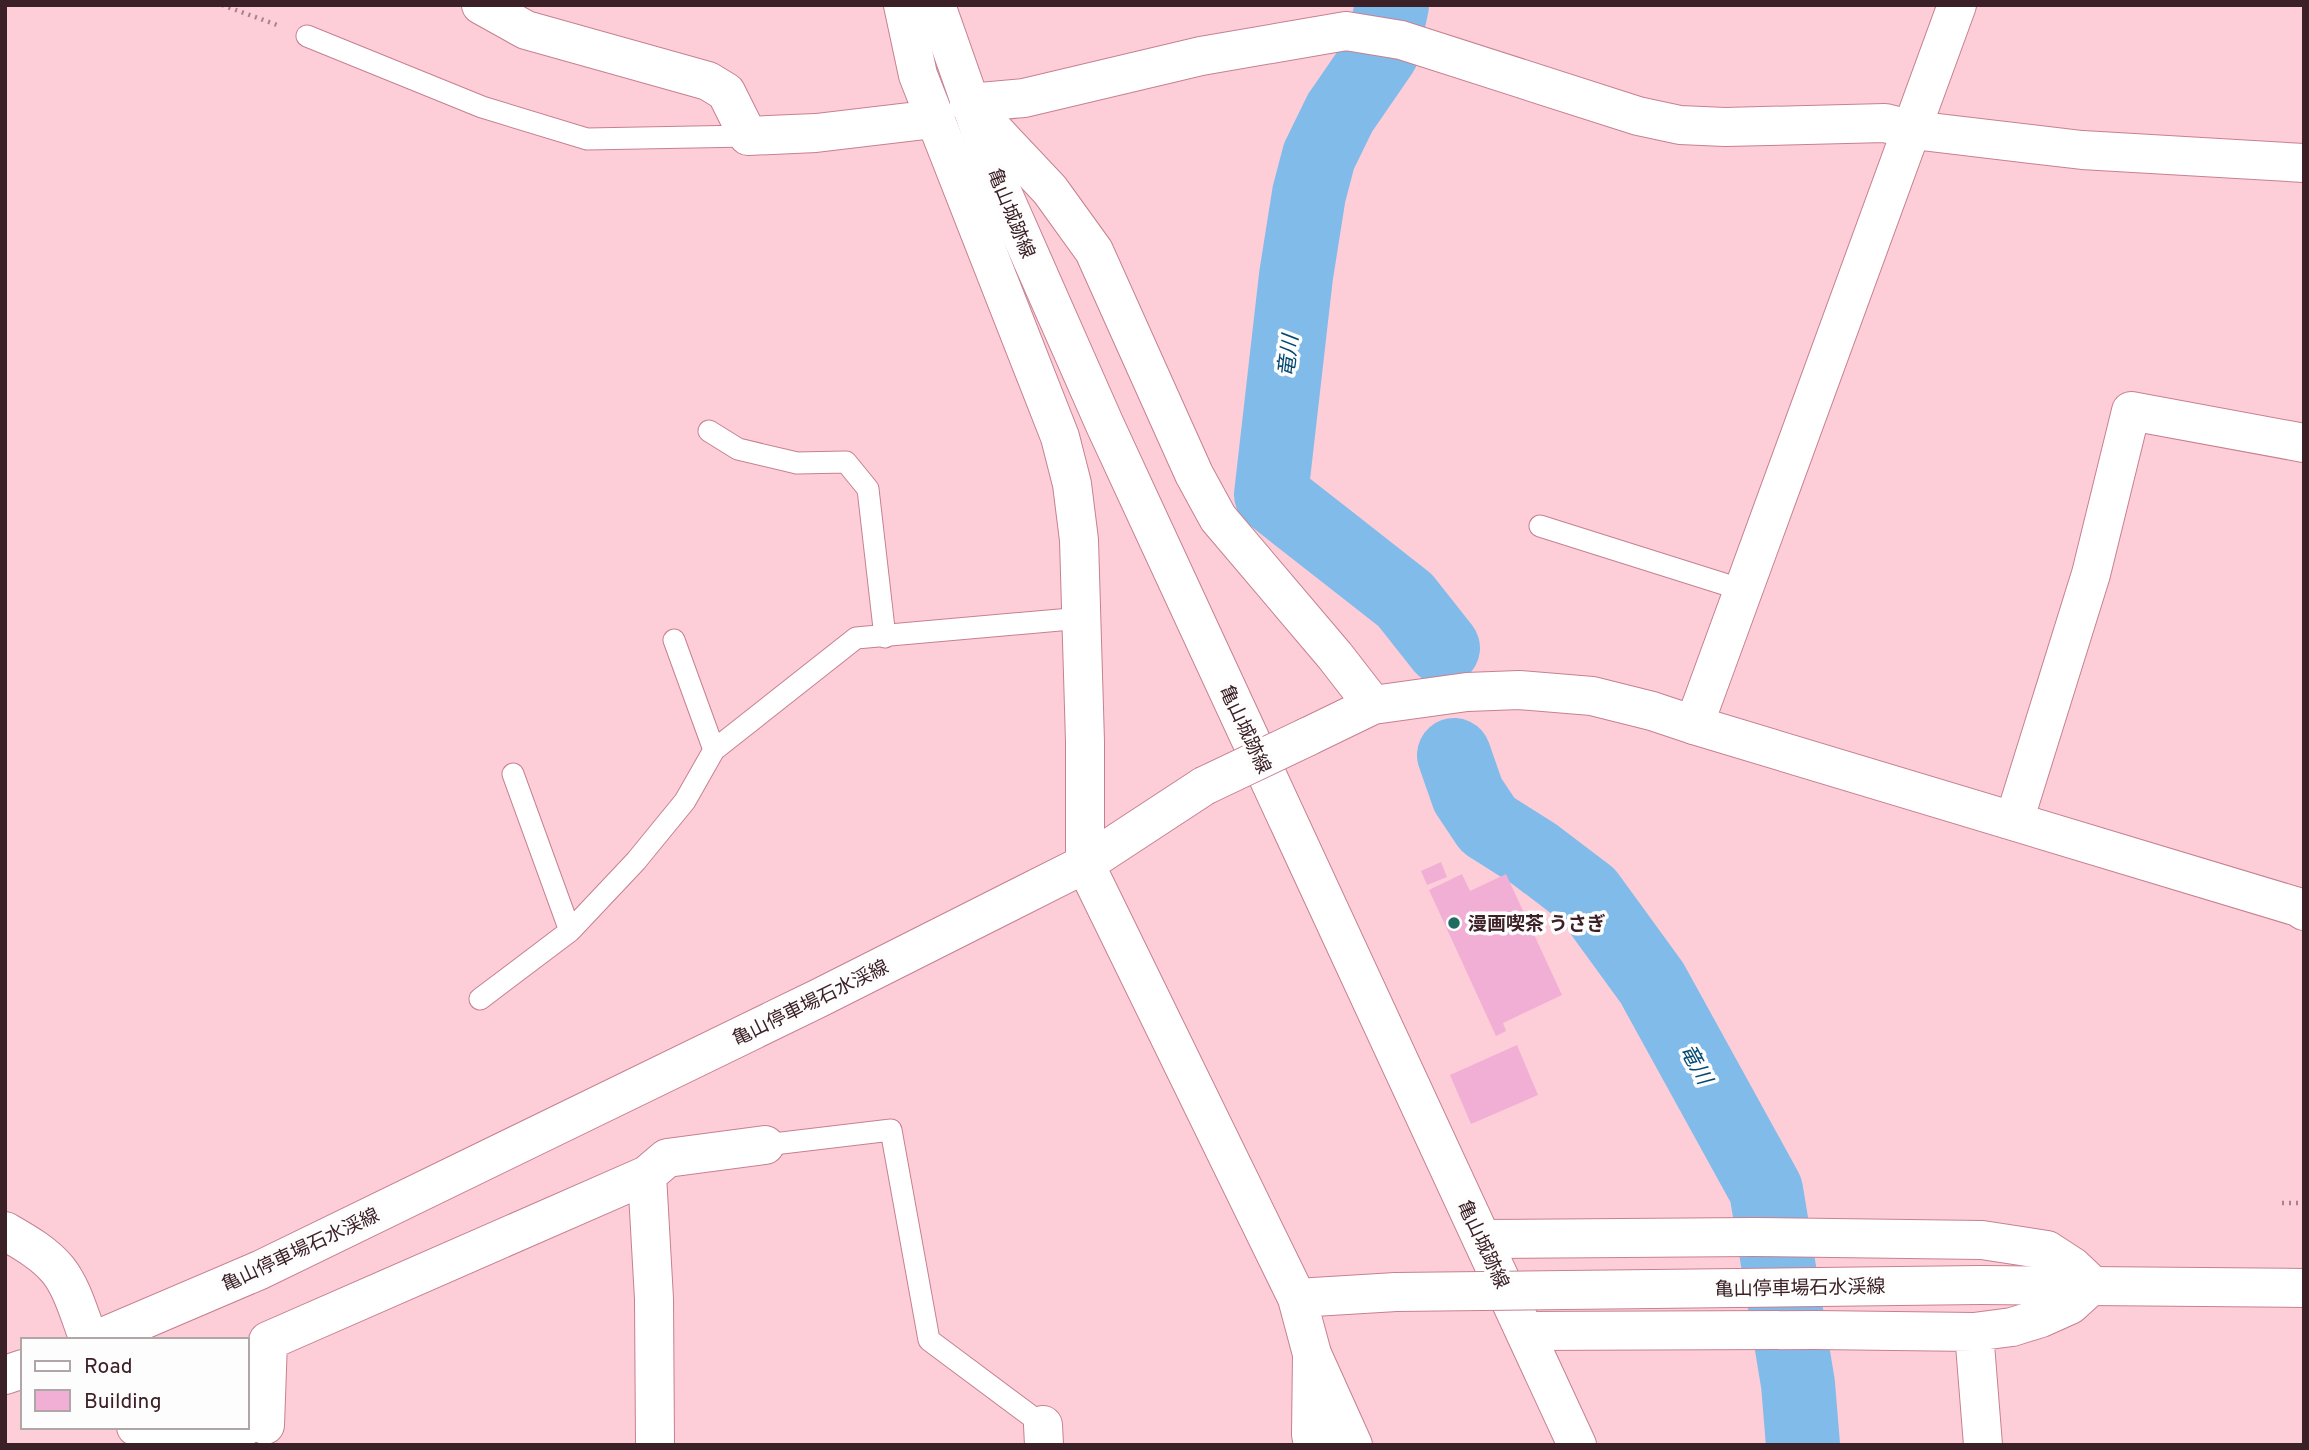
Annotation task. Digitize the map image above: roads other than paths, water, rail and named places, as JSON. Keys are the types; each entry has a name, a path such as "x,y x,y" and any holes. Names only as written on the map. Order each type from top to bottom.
{"street":[{"path":"481,5 526,30 708,81 726,92 748,136 816,133 934,119"},
{"path":"903,5 918,75 1060,437 1072,484 1079,540 1082,618 1085,864 1297,1298 1312,1354 1353,1445"},
{"name":"亀山城跡線","path":"936,5 1000,187 1105,425 1577,1445"},
{"path":"1694,725 1957,5"},
{"path":"969,103 1024,98 1201,56 1346,31 1383,37 1638,116 1680,125 1725,127 1885,123 1913,130 2082,150 2304,163"},
{"path":"969,103 1050,190 1094,251 1194,474 1218,518 1373,705"},
{"path":"2014,821 2091,574 2131,411 2304,443"},
{"name":"亀山停車場石水渓線","path":"101,1338 273,1264 819,998 1085,864 1204,786 1373,705 1467,692 1519,690 1592,696 1652,711 2304,911"},
{"path":"140,1429 150,1434 255,1431 268,1342 647,1175 667,1158 765,1145"},
{"path":"647,1175 654,1299 655,1445"},
{"path":"5,1231 48,1259 60,1272 88,1338"},
{"path":"1482,1240 1754,1237 1982,1240 2047,1250 2073,1267 2092,1285 2070,1305 2041,1318 2012,1327 1974,1332 1525,1331"},
{"name":"亀山停車場石水渓線","path":"1297,1298 1396,1292 1980,1285 2304,1288"},
{"path":"1974,1332 1983,1445"},
{"path":"1312,1354 1313,1445"}],"lane":[{"path":"307,36 482,107 587,139 748,136"},
{"path":"709,431 738,449 797,463 846,462 868,489 885,636"},
{"path":"1540,526 1743,590"},
{"path":"481,999 570,931 636,862 685,802 714,750 856,638 1082,618"},
{"path":"674,640 714,750"},
{"path":"513,774 570,931"},
{"path":"765,1145 891,1130 929,1339 1043,1435"}],"waterway":[{"name":"竜川","path":"1392,5 1382,52 1340,113 1319,156 1309,194 1296,276 1271,495 1405,600 1443,648"},
{"name":"竜川","path":"1454,755 1468,795 1488,825 1534,854 1588,895 1652,983 1766,1190 1798,1384 1803,1445"}],"place":[{"name":"漫画喫茶 うさぎ","path":"1454,923"}]}
